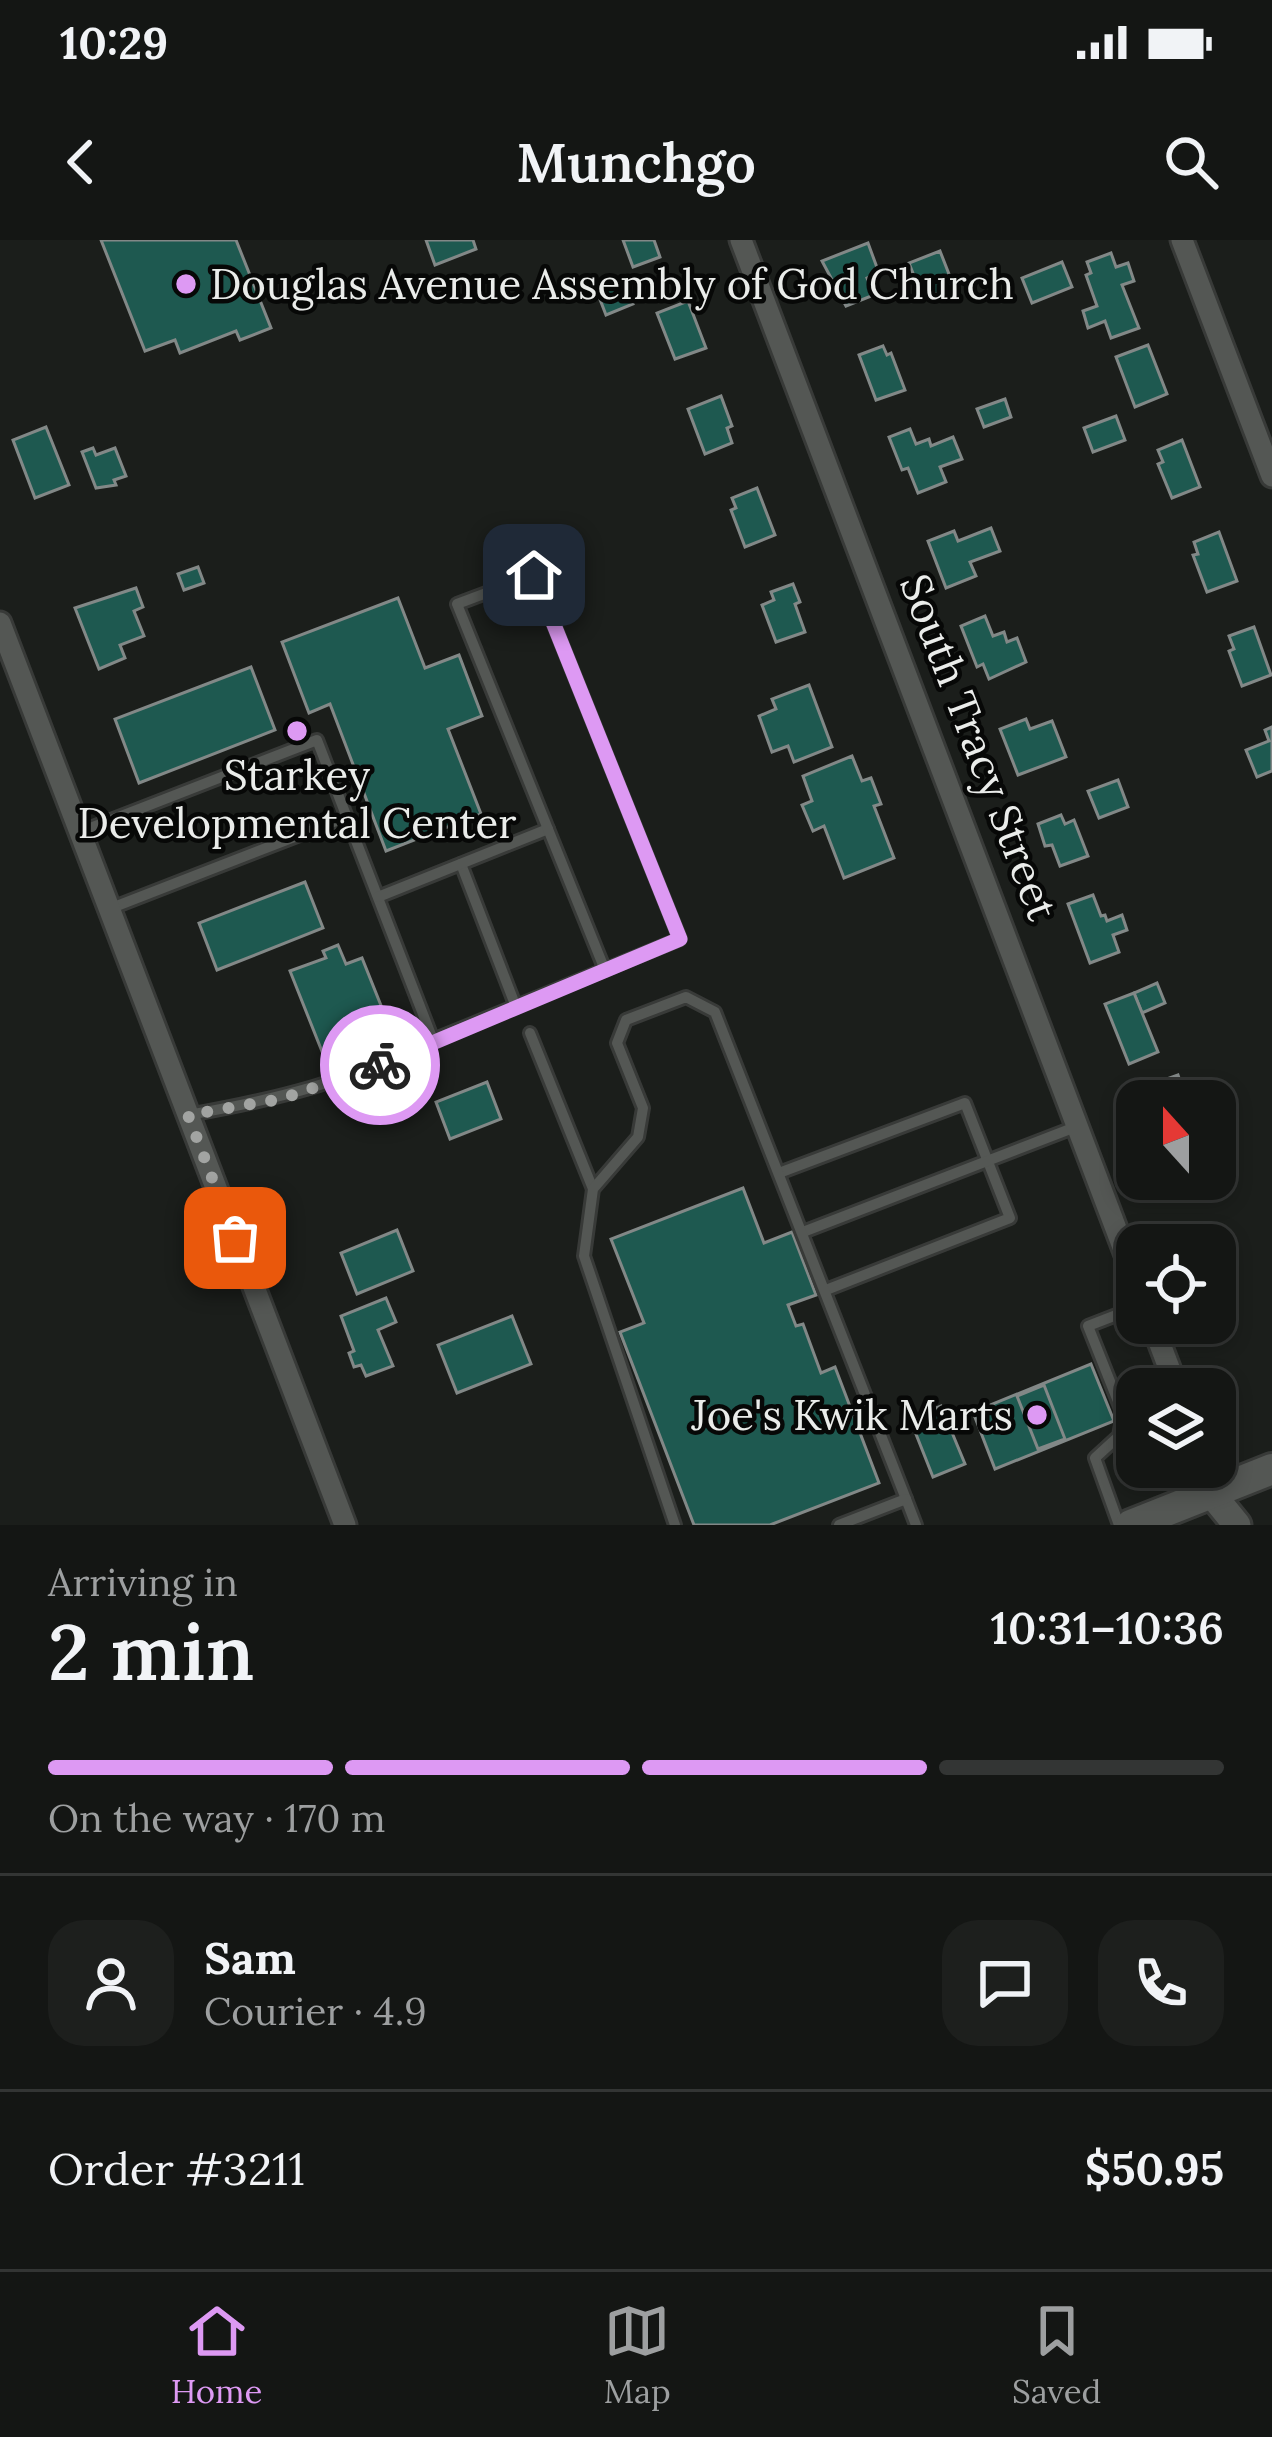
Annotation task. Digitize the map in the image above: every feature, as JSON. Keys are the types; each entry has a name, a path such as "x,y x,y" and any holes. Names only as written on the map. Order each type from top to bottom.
{"main road":[{"path":"1236,1475 1272,1469"},
{"path":"1131,1525 1193,1488"}],"street":[{"name":"South Tracy Street","path":"741,240 1116,1228"},
{"path":"1182,240 1272,476"},
{"path":"0,623 345,1525"},
{"path":"1206,1525 1207,1488"},
{"path":"1212,1488 1237,1525"}],"lane":[{"path":"188,1115 281,1099 387,1063 680,939 534,575 458,604 604,970"},
{"path":"80,832 316,740 434,1040"},
{"path":"109,909 346,817"},
{"path":"377,897 548,830"},
{"path":"461,864 516,1007"},
{"path":"593,1189 638,1137 644,1108 617,1043 626,1020 686,997 715,1012 916,1525"},
{"path":"530,1033 593,1189 584,1256 675,1525"},
{"path":"779,1173 965,1103 988,1160 1010,1218 826,1290"},
{"path":"802,1232 1078,1126"},
{"path":"1116,1315 1088,1326 1123,1414 1119,1436 1095,1458 1119,1525"},
{"path":"839,1525 906,1499"}],"building":[{"name":"Douglas Avenue Assembly of God Church","path":"101,240 236,240 271,328 240,340 236,331 180,353 175,340 145,351"},
{"path":"426,240 473,240 476,249 435,265"},
{"path":"623,240 654,240 660,257 633,267"},
{"path":"868,243 879,273 867,278 874,295 846,306 822,261"},
{"path":"940,251 954,287 923,299 909,263"},
{"path":"1111,253 1116,267 1128,263 1134,281 1122,285 1139,328 1111,338 1105,321 1088,328 1083,311 1097,306 1086,275 1091,273 1087,262"},
{"path":"1062,262 1072,287 1032,303 1022,278"},
{"path":"623,278 633,304 606,315 596,289"},
{"path":"688,301 706,348 675,359 657,313"},
{"path":"1148,345 1167,394 1135,407 1116,357"},
{"path":"883,346 887,355 891,353 905,390 876,400 859,355"},
{"path":"721,396 732,426 727,428 732,443 705,454 688,409"},
{"path":"1005,399 1011,417 984,427 977,409"},
{"path":"1116,416 1125,440 1093,452 1084,428"},
{"path":"46,427 69,485 35,498 13,440"},
{"path":"910,429 916,444 929,439 931,446 953,437 962,459 940,467 946,482 918,493 908,468 902,470 889,437"},
{"path":"1182,440 1200,487 1172,498 1158,464 1163,462 1158,450"},
{"path":"93,448 96,455 115,448 126,476 114,480 116,485 96,488 82,452"},
{"path":"757,488 775,535 745,547 731,510 736,508 732,498"},
{"path":"991,528 1000,551 970,562 976,576 946,588 928,541 954,531 958,541"},
{"path":"1219,532 1237,581 1207,592 1193,555 1198,554 1194,542"},
{"path":"198,567 204,583 184,590 178,574"},
{"path":"793,584 805,632 776,642 762,605 774,600 771,592"},
{"path":"136,588 143,607 134,611 144,636 120,645 125,658 99,669 75,608"},
{"path":"398,598 425,668 459,655 482,716 448,729 481,814 386,851 330,704 309,713 282,642"},
{"path":"985,616 993,636 1004,632 1007,642 1017,638 1026,662 989,679 983,664 977,667 961,626"},
{"path":"1254,627 1271,675 1242,686 1229,651 1234,649 1229,636"},
{"path":"251,667 275,730 139,783 115,719"},
{"path":"809,685 832,747 794,762 788,746 772,752 759,716 776,709 772,699"},
{"path":"1026,719 1030,729 1052,721 1066,757 1018,775 1000,729"},
{"path":"1272,727 1272,771 1257,777 1246,750 1269,741 1265,730"},
{"path":"852,756 862,781 871,778 881,804 874,806 894,858 844,878 824,826 813,831 802,805 812,801 803,776"},
{"path":"1118,780 1128,807 1099,818 1088,791"},
{"path":"1061,815 1065,824 1074,820 1088,856 1060,866 1052,845 1045,846 1038,824"},
{"path":"305,882 323,928 217,970 199,923"},
{"path":"1093,895 1101,916 1107,921 1122,915 1127,930 1113,935 1119,952 1090,963 1068,904"},
{"path":"338,945 346,964 362,958 396,1043 329,1069 290,971 326,958 323,951"},
{"path":"1157,983 1165,1003 1142,1013 1134,993"},
{"path":"1134,993 1158,1052 1129,1064 1105,1004"},
{"path":"487,1082 501,1119 450,1139 436,1102"},
{"path":"743,1188 764,1243 792,1232 816,1295 788,1305 796,1326 803,1324 821,1373 835,1367 879,1483 770,1525 694,1525 620,1332 644,1323 611,1239"},
{"path":"397,1230 413,1271 357,1294 341,1253"},
{"path":"386,1298 396,1322 378,1330 393,1366 366,1376 361,1365 354,1367 349,1353 354,1351 341,1316"},
{"path":"512,1316 531,1364 457,1393 438,1345"},
{"path":"1091,1364 1114,1421 995,1469 973,1412"},
{"path":"1044,1385 1065,1439 1038,1449 1017,1396"},
{"path":"941,1406 965,1464 933,1477 910,1419"}],"way so far":[{"path":"235,1238 188,1115 281,1099 380,1065"}],"place":[{"name":"Douglas Avenue Assembly of God Church","path":"186,284"},
{"name":"Starkey Developmental Center","path":"297,731"},
{"name":"Joe's Kwik Marts","path":"1037,1415"}],"route":[{"path":"380,1065 680,939 534,575"}]}
